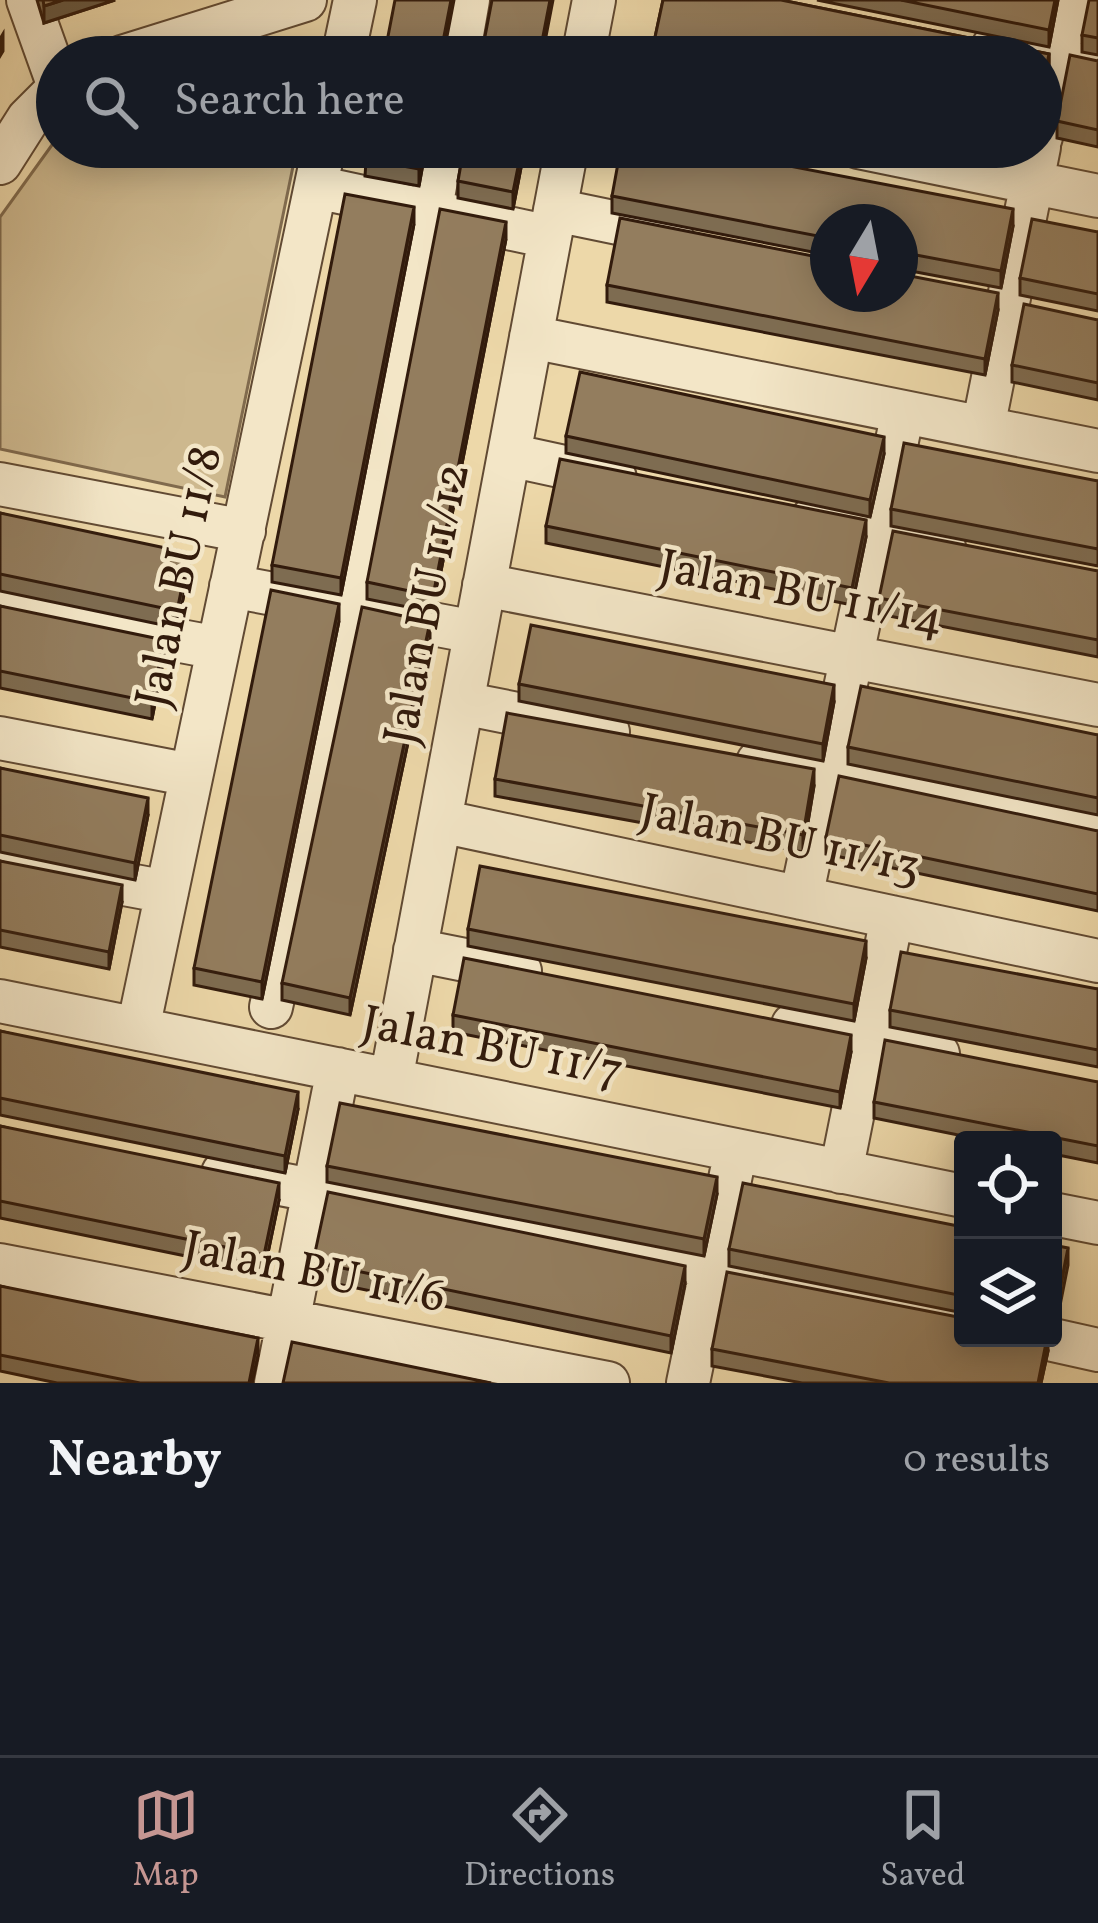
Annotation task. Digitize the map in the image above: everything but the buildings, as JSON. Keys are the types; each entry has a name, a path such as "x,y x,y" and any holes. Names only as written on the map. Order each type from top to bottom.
{"street":[{"path":"28,0 40,36"},
{"path":"189,36 305,0"},
{"path":"347,36 355,0"},
{"path":"462,36 468,0"},
{"path":"588,36 594,0"},
{"path":"1061,36 1068,0"},
{"path":"1062,61 1098,69"},
{"path":"0,163 36,109"},
{"name":"Jalan BU 11/8","path":"138,1029 320,168"},
{"path":"322,168 430,212 714,243"},
{"path":"271,1007 359,610 438,168"},
{"name":"Jalan BU 11/12","path":"391,1080 562,168"},
{"path":"983,428 1035,168"},
{"path":"1042,168 1098,196"},
{"path":"965,294 1053,313"},
{"path":"531,337 1098,451"},
{"path":"801,898 903,412"},
{"path":"509,455 647,484"},
{"path":"0,484 244,531"},
{"path":"762,508 988,556"},
{"name":"Jalan BU 11/14","path":"484,585 1098,704"},
{"path":"231,586 475,632"},
{"path":"0,607 218,648"},
{"path":"462,704 644,739"},
{"path":"0,738 191,776"},
{"path":"713,753 1098,829"},
{"name":"Jalan BU 11/13","path":"440,821 1098,961"},
{"path":"0,861 167,892"},
{"path":"841,1172 892,916"},
{"path":"416,950 551,977"},
{"name":"Jalan BU 11/7","path":"0,1001 954,1194"},
{"path":"754,1018 983,1062"},
{"path":"277,1383 338,1070"},
{"path":"688,1383 736,1150"},
{"path":"179,1165 711,1267 954,1319"},
{"path":"1062,1216 1098,1223"},
{"name":"Jalan BU 11/6","path":"0,1264 608,1383"},
{"path":"1062,1342 1098,1350"}],"shaded area":[{"path":"36,167 293,168 225,497 0,449 0,217"}]}
